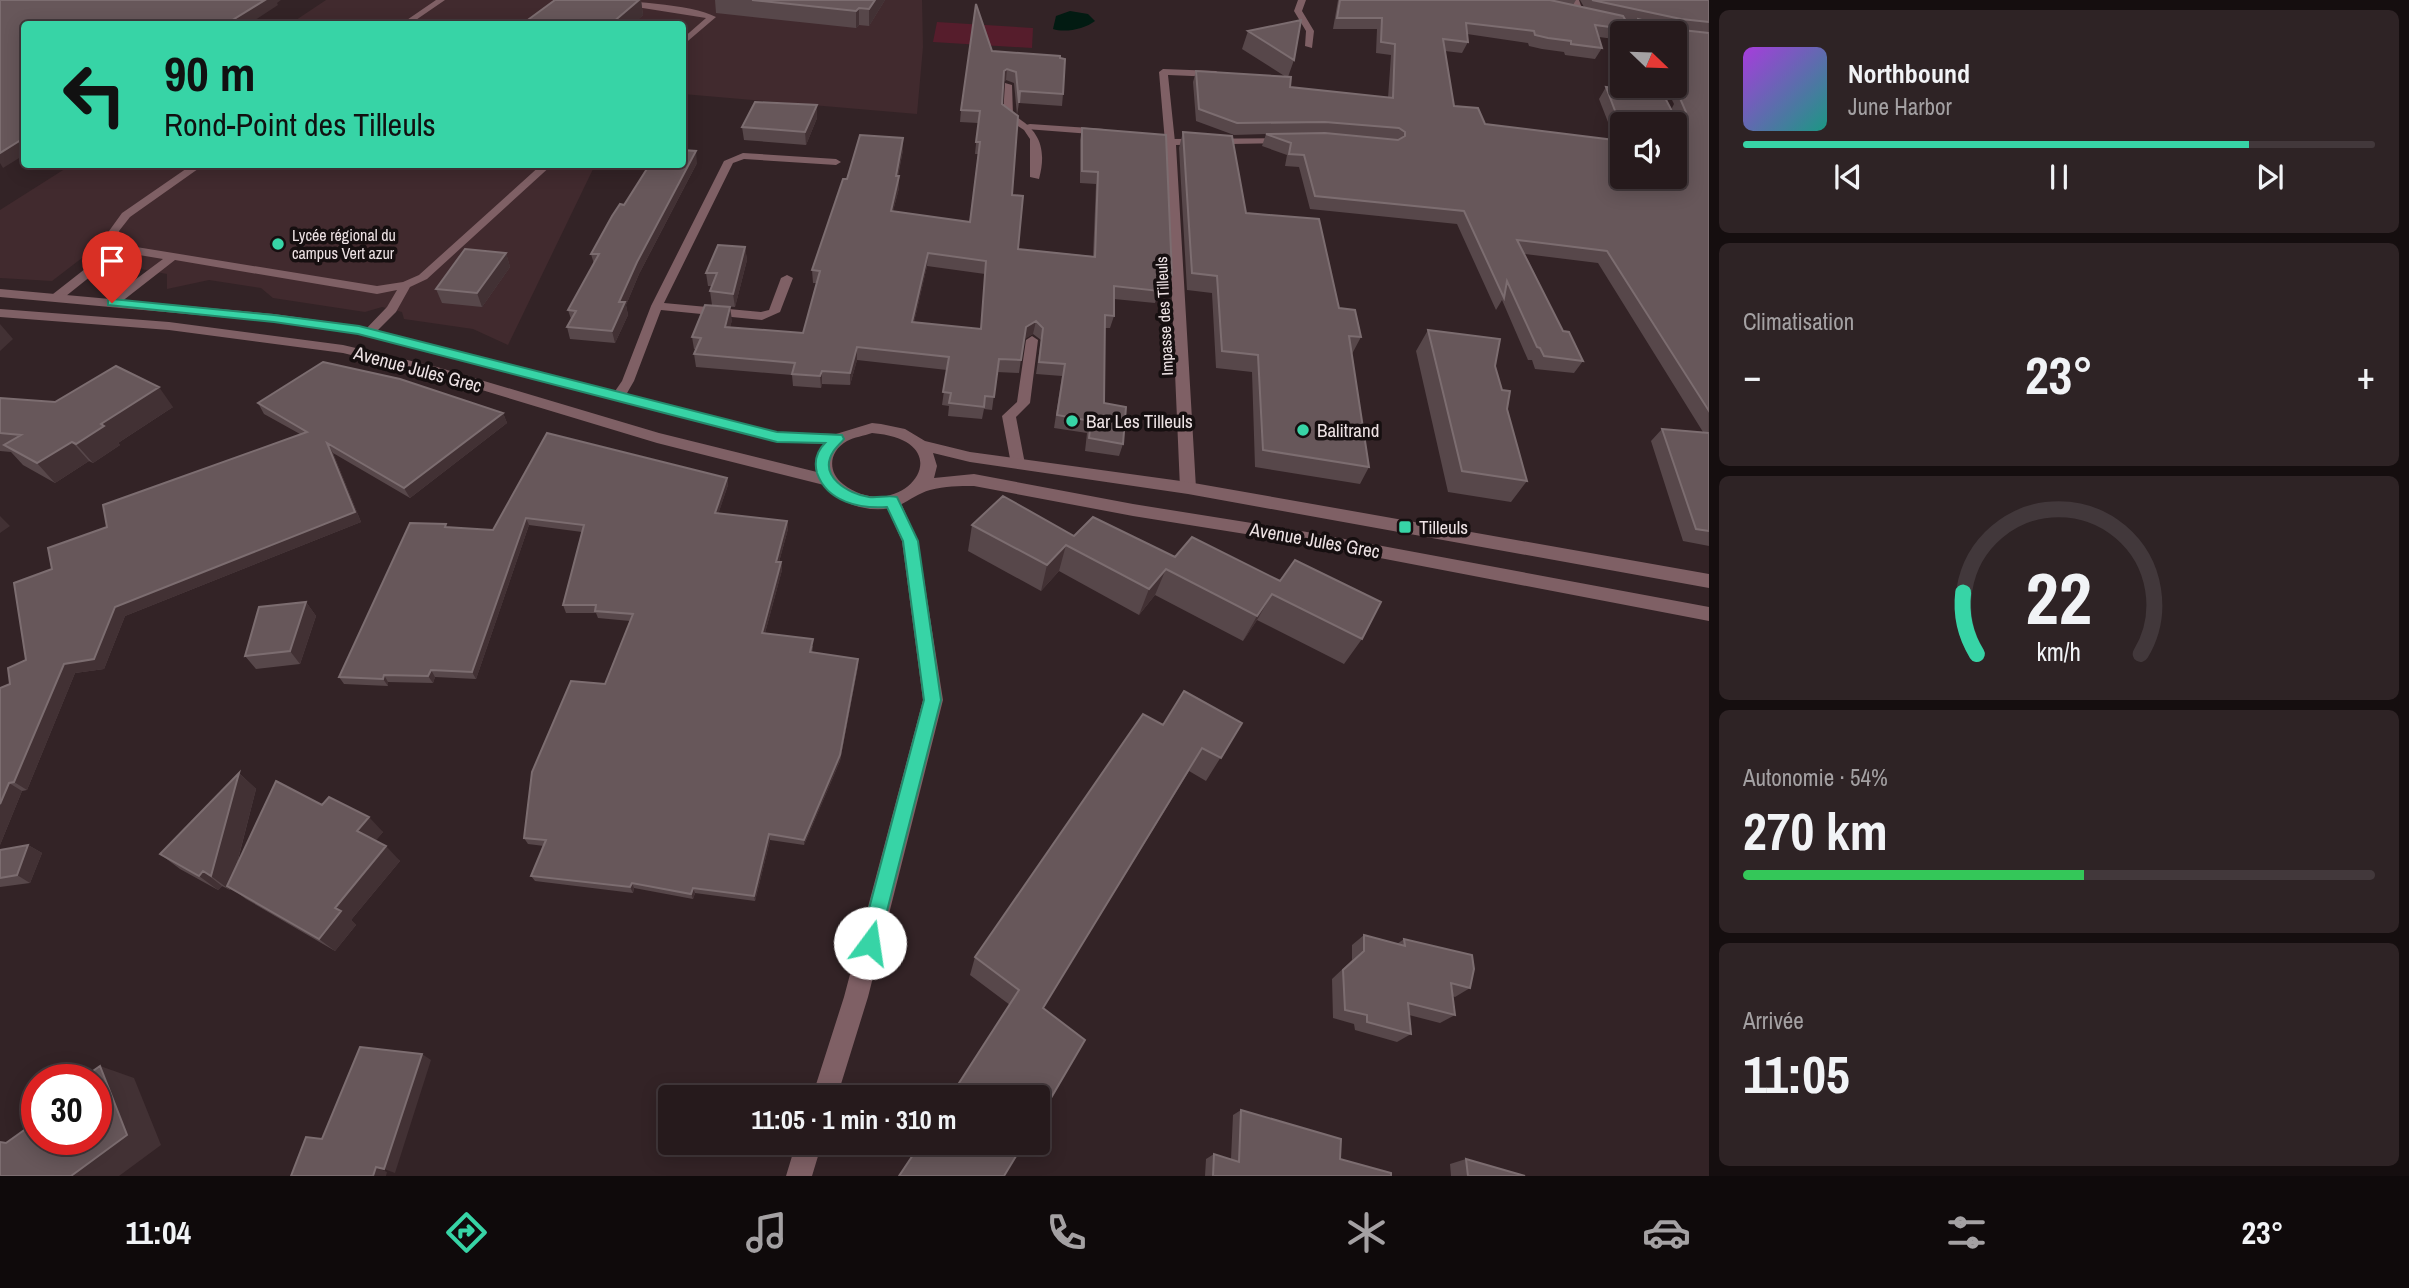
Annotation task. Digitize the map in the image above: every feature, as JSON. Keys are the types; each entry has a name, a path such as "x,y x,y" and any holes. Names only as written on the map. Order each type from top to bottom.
{"street":[{"path":"1577,14 1595,18"},
{"path":"1030,127 1122,133"},
{"path":"1164,140 1307,139"},
{"name":"Impasse des Tilleuls","path":"1164,140 1188,488"},
{"name":"Avenue Jules Grec","path":"0,293 274,318 369,332 777,437 837,439"},
{"name":"Avenue Jules Grec","path":"0,313 169,326 343,349 432,370 657,438 827,480"},
{"path":"872,428 890,429 908,435 921,445 929,458 929,472 921,486 909,495 892,501 872,503 853,499 838,491 827,480 822,466 826,451 837,439 853,431 872,428"},
{"name":"Avenue Jules Grec","path":"921,445 945,452 1018,464 1188,488 1709,581"},
{"name":"Avenue Jules Grec","path":"921,486 949,480 974,480 1133,510 1307,538 1709,614"},
{"path":"828,1085 856,997 933,700 910,541 892,501"},
{"path":"799,1176 805,1155"}],"lane":[{"path":"410,21 441,0"},
{"path":"596,0 712,17 686,40"},
{"path":"1302,0 1298,11 1310,31 1309,46"},
{"path":"1575,0 1577,14"},
{"path":"1164,140 1163,72 1232,75"},
{"path":"1008,85 1007,116 1030,127 1035,137 1035,177"},
{"path":"618,397 628,381 657,306 729,161 743,156 836,162"},
{"path":"119,248 114,231 126,215 194,168"},
{"path":"57,298 99,261 119,248 377,290 406,285 423,278 544,168"},
{"path":"112,303 172,257"},
{"path":"657,306 762,316 774,312 787,278"},
{"path":"369,332 392,309 406,285"},
{"path":"1018,464 1015,446 1008,434 1009,416 1023,403 1032,340"}],"shaded area":[{"path":"326,0 922,0 923,47 917,114 686,94 686,21 294,21"},
{"path":"1070,11 1088,14 1095,21 1075,30 1053,29 1056,16"},
{"path":"937,22 1033,28 1032,48 933,42"},
{"name":"Lycée régional du campus Vert azur","path":"66,168 594,168 508,345 473,329 404,319 402,312 382,307 365,312 273,298 261,288 209,280 167,289 167,274 82,258 52,281 0,278 0,210"}],"building":[{"path":"0,0 265,0 231,21 21,21 21,140 0,153"},
{"path":"555,0 639,0 614,21 526,21"},
{"path":"752,0 875,0 869,9 859,8 856,11"},
{"path":"1340,0 1550,0 1623,16 1626,21 1610,21 1610,27 1595,25 1602,48 1535,35 1534,31 1466,23 1468,42 1443,39 1454,106 1478,108 1485,124 1610,140 1610,189 1687,189 1687,112 1680,98 1687,98 1687,31 1709,33 1709,411 1607,251 1517,240 1563,331 1569,332 1583,361 1544,356 1537,347 1507,281 1504,298 1464,211 1315,196 1304,155 1289,154 1291,143 1266,134 1325,133 1398,140 1405,136 1405,132 1399,128 1325,122 1237,123 1199,109 1196,71 1291,77 1290,87 1393,98 1395,44 1381,42 1382,18 1337,18"},
{"path":"1592,0 1709,0 1709,22 1681,19"},
{"path":"976,4 992,51 1060,56 1065,59 1063,94 1020,91 1019,103 1016,72 1007,69 1004,71 1002,104 1018,116 1012,195 1023,196 1018,249 1095,257 1098,172 1082,171 1082,128 1166,135 1172,275 1158,274 1159,291 1114,286 1114,316 1105,315 1104,403 1126,407 1123,444 1089,438 1091,421 1057,415 1065,364 1039,362 1043,328 1036,321 1026,327 1021,360 999,359 994,397 985,396 984,407 949,403 951,393 943,392 949,357 857,347 850,373 822,371 820,376 792,374 795,363 694,354 701,338 692,337 705,305 730,307 725,327 803,333 820,271 812,270 843,179 847,179 860,135 903,138 896,176 899,176 891,211 970,222 980,142 976,142 980,111 961,110","holes":["928,253 986,261 981,329 912,322"]},
{"path":"1301,20 1294,60 1248,31"},
{"path":"1610,98 1665,98 1672,112 1616,112"},
{"path":"755,102 817,105 805,132 742,127"},
{"path":"1183,132 1232,136 1246,213 1319,219 1339,308 1355,310 1361,337 1349,336 1369,467 1263,450 1258,355 1222,351 1217,276 1192,273"},
{"path":"686,150 696,151 637,262 619,302 625,302 612,331 567,327 576,311 568,310 599,254 591,254 620,204 624,205 647,168 686,168"},
{"path":"718,245 745,247 733,294 710,291 717,273 706,273"},
{"path":"465,249 506,253 477,293 436,289"},
{"path":"1428,330 1500,339 1495,366 1502,390 1510,391 1507,409 1527,481 1462,471"},
{"path":"323,362 400,379 503,413 404,488 327,443 355,512 115,607 94,659 64,664 14,782 9,783 0,804 0,688 10,684 8,668 26,660 14,583 52,569 48,548 107,527 103,505 307,432 258,403"},
{"path":"116,366 159,387 101,424 104,426 76,444 72,442 37,463 4,445 21,435 0,433 0,398 55,402"},
{"path":"1662,429 1709,433 1709,531 1696,529"},
{"path":"547,433 727,478 715,513 787,521 776,562 781,562 762,633 813,639 810,652 858,659 840,755 804,840 769,834 754,896 693,888 691,894 632,883 630,887 531,876 546,840 524,838 532,772 571,681 605,684 633,614 595,611 596,605 563,605 584,525 526,518 472,672 431,670 428,676 384,675 383,679 339,677 410,523 493,530"},
{"path":"1003,496 1074,536 1093,517 1175,557 1192,537 1280,581 1295,560 1381,602 1362,639 1272,594 1257,616 1166,569 1149,589 1066,545 1047,565 972,525"},
{"path":"306,602 290,651 245,656 259,607"},
{"path":"1184,691 1242,723 1221,758 1202,748 1043,1008 1085,1040 1050,1100 1050,1085 958,1085 1019,990 975,957 1143,714 1163,725"},
{"path":"239,773 211,876 203,871 199,876 160,854"},
{"path":"276,781 322,805 329,797 369,817 357,831 386,846 335,908 341,911 319,939 227,886"},
{"path":"28,845 17,875 0,878 0,850"},
{"path":"1364,935 1405,946 1404,939 1472,955 1474,969 1470,988 1451,983 1455,1015 1408,1003 1411,1034 1367,1022 1367,1015 1345,1010 1343,970 1364,951"},
{"path":"360,1047 422,1054 384,1169 376,1167 373,1176 291,1176 306,1137 322,1139"},
{"path":"112,1097 127,1135 112,1146"},
{"path":"1241,1110 1341,1139 1340,1159 1391,1173 1391,1176 1213,1176 1214,1154 1239,1162"},
{"path":"21,1132 21,1155 100,1155 71,1176 0,1176 0,1142 6,1143"},
{"path":"913,1155 1017,1155 1004,1176 899,1176"},
{"path":"1466,1159 1525,1176 1468,1176"}],"place":[{"name":"Lycée régional du campus Vert azur","path":"278,244"},
{"name":"Bar Les Tilleuls","path":"1072,421"},
{"name":"Balitrand","path":"1303,430"},
{"name":"Tilleuls","path":"1405,527"}],"route":[{"path":"112,303 274,318 359,330 407,340 777,437 837,439 826,451 822,466 827,480 838,491 853,499 872,503 892,501 910,541 933,700 870,943"}]}
